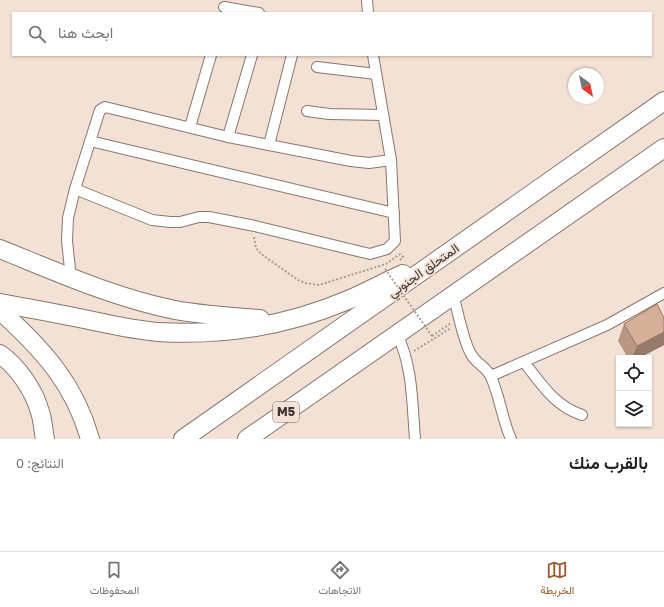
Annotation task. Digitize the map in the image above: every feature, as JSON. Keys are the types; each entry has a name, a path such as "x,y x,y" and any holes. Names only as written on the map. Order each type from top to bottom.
{"highway":[{"name":"المتحلق الجنوبي","path":"183,439 664,101"},
{"path":"266,439 325,386 664,148"},
{"path":"0,249 71,278 128,297 176,310 223,316 285,321"},
{"path":"3,309 157,332 190,333 232,330 285,321 347,300 447,253"},
{"path":"3,309 40,349 68,386 78,405 90,439"},
{"path":"0,354 9,361 28,384 40,411 45,439"},
{"name":"M5","path":"247,439 325,386"}],"street":[{"path":"367,0 368,12"},
{"path":"224,7 252,12"},
{"path":"190,128 211,56"},
{"path":"228,137 252,56"},
{"path":"268,145 292,56"},
{"path":"75,189 152,220 180,222 199,217 209,217 255,226 370,254 387,249 395,240 391,160 373,56"},
{"path":"317,67 376,74"},
{"path":"71,278 67,241 68,218 75,189 100,110 105,107 228,137 359,162 369,163 391,160"},
{"path":"307,111 329,114 383,115"},
{"path":"90,141 394,213"},
{"path":"491,376 608,325 664,293"},
{"path":"453,295 470,353 491,376 502,416 511,439"},
{"path":"397,334 406,356 410,372 415,439"},
{"path":"524,362 550,395 573,412 582,415"}],"path":[{"path":"255,226 254,242 261,254 305,283 319,285 326,284 364,270 386,264 400,254 403,258 397,261"},
{"path":"391,265 385,269 432,336 451,323 454,326 406,356"}],"building":[{"path":"657,304 664,318 664,332 637,346 624,324"}]}
